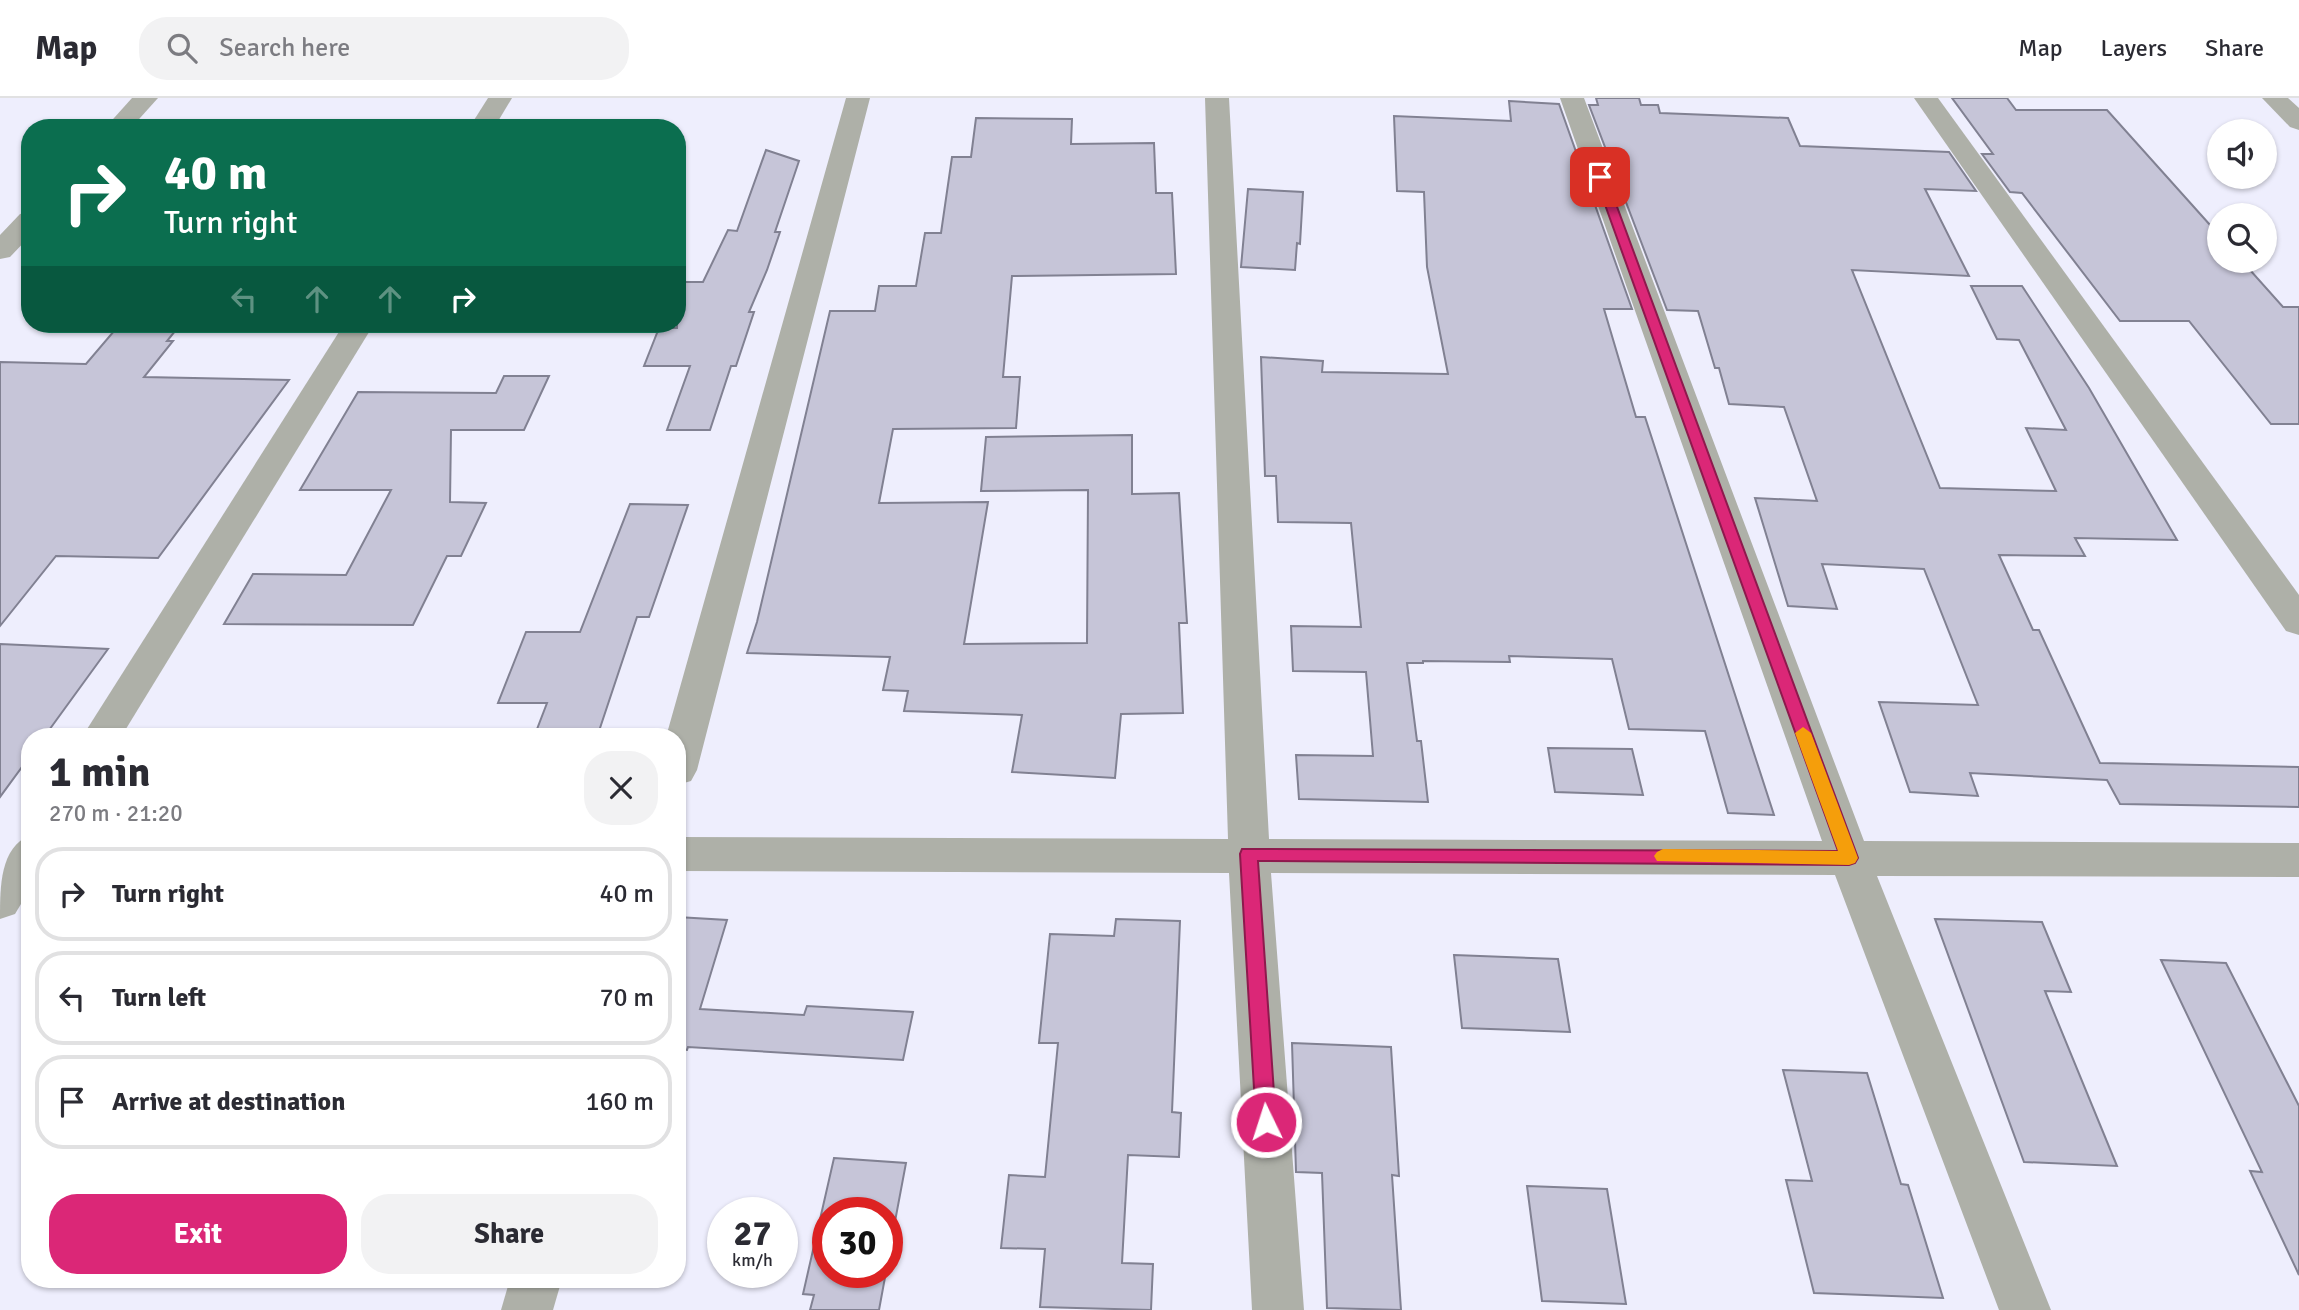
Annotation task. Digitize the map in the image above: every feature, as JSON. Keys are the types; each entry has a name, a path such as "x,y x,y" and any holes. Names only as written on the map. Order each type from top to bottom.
{"street":[{"path":"126,119 146,98"},
{"path":"487,119 500,98"},
{"path":"686,737 858,98"},
{"path":"1217,98 1249,854 1278,1310"},
{"path":"1572,98 1849,858 2025,1310"},
{"path":"1926,98 2299,622"},
{"path":"2274,98 2299,121"},
{"path":"0,251 21,229"},
{"path":"108,728 353,333"},
{"path":"0,851 21,851"},
{"path":"686,854 2299,860"},
{"path":"0,901 21,866"},
{"path":"527,1310 533,1288"}],"building":[{"path":"1596,98 1639,98 1641,105 1658,105 1660,113 1788,118 1800,146 1949,152 1976,191 1925,189 1969,276 1852,270 1940,488 2056,491 2026,428 2066,430 2019,340 1997,339 1971,286 2022,286 2089,388 2177,540 2075,538 2085,556 1999,555 2033,630 2039,630 2100,763 2299,767 2299,807 2120,804 2107,780 1970,773 1978,796 1910,792 1879,702 1978,705 1924,569 1822,564 1837,609 1788,606 1755,498 1817,501 1784,407 1729,404 1698,311 1667,310 1589,105 1598,105"},
{"path":"1952,98 2007,98 2016,110 2107,110 2207,222 2207,273 2253,273 2283,307 2299,307 2299,424 2271,424 2189,321 2120,321 2022,193 2010,192 1982,154 1993,154"},
{"path":"1509,101 1559,104 1632,309 1604,309 1636,417 1645,417 1774,815 1728,813 1705,731 1629,729 1612,659 1509,656 1510,662 1407,663 1417,741 1421,741 1428,802 1299,799 1296,755 1373,756 1366,672 1293,671 1291,626 1361,627 1351,523 1278,522 1276,476 1265,476 1261,357 1323,361 1322,372 1448,374 1427,267 1424,192 1397,191 1394,116 1511,121"},
{"path":"976,118 1072,119 1071,144 1154,143 1156,193 1172,193 1176,274 1012,276 1003,377 1020,377 1016,428 893,429 879,503 988,502 964,644 1087,643 1088,490 981,491 986,437 1132,435 1132,494 1179,493 1187,623 1179,623 1183,713 1121,714 1115,778 1012,772 1022,715 904,711 908,691 883,690 890,657 747,653 757,622 830,311 875,311 879,286 916,286 925,233 941,233 952,157 971,157"},
{"path":"766,150 799,161 775,232 780,232 749,312 754,312 736,366 731,366 710,430 667,430 690,366 644,366 657,333 686,333 686,282 703,282 728,230 737,231"},
{"path":"1248,189 1303,192 1300,244 1297,243 1295,270 1241,267"},
{"path":"112,333 174,333 167,341 173,341 144,377 289,380 158,558 56,556 0,626 0,362 86,364"},
{"path":"504,376 549,376 524,430 451,430 450,502 486,503 461,556 447,556 413,625 224,624 253,574 346,575 391,490 300,490 358,392 496,393"},
{"path":"630,504 688,505 649,617 637,617 600,728 537,728 547,703 498,703 526,632 580,632"},
{"path":"0,644 108,649 51,728 21,728 21,768 0,797"},
{"path":"1548,748 1632,749 1643,795 1555,792"},
{"path":"686,918 727,920 700,1009 804,1015 807,1006 913,1012 903,1060 688,1047 687,1050"},
{"path":"1116,919 1180,921 1172,1112 1181,1113 1179,1157 1128,1155 1122,1263 1153,1264 1151,1310 1040,1307 1045,1249 1001,1248 1009,1175 1045,1177 1058,1043 1039,1043 1050,934 1114,936"},
{"path":"1935,919 2042,922 2071,992 2045,991 2117,1166 2024,1162"},
{"path":"1454,955 1558,959 1570,1032 1462,1028"},
{"path":"2161,960 2226,963 2299,1106 2299,1275 2250,1171 2262,1172"},
{"path":"1292,1043 1391,1047 1399,1176 1392,1175 1401,1310 1327,1308 1322,1173 1296,1172"},
{"path":"1783,1070 1867,1073 1901,1184 1908,1185 1943,1298 1814,1293 1786,1180 1812,1181"},
{"path":"834,1158 906,1163 900,1197 825,1197"},
{"path":"1527,1186 1607,1189 1626,1304 1542,1301"},
{"path":"812,1255 812,1288 883,1288 879,1310 810,1310 814,1295 803,1294"}],"slow traffic":[{"path":"1663,856 1849,858 1803,733"}],"route":[{"path":"1266,1122 1249,854 1849,858 1600,177"}]}
